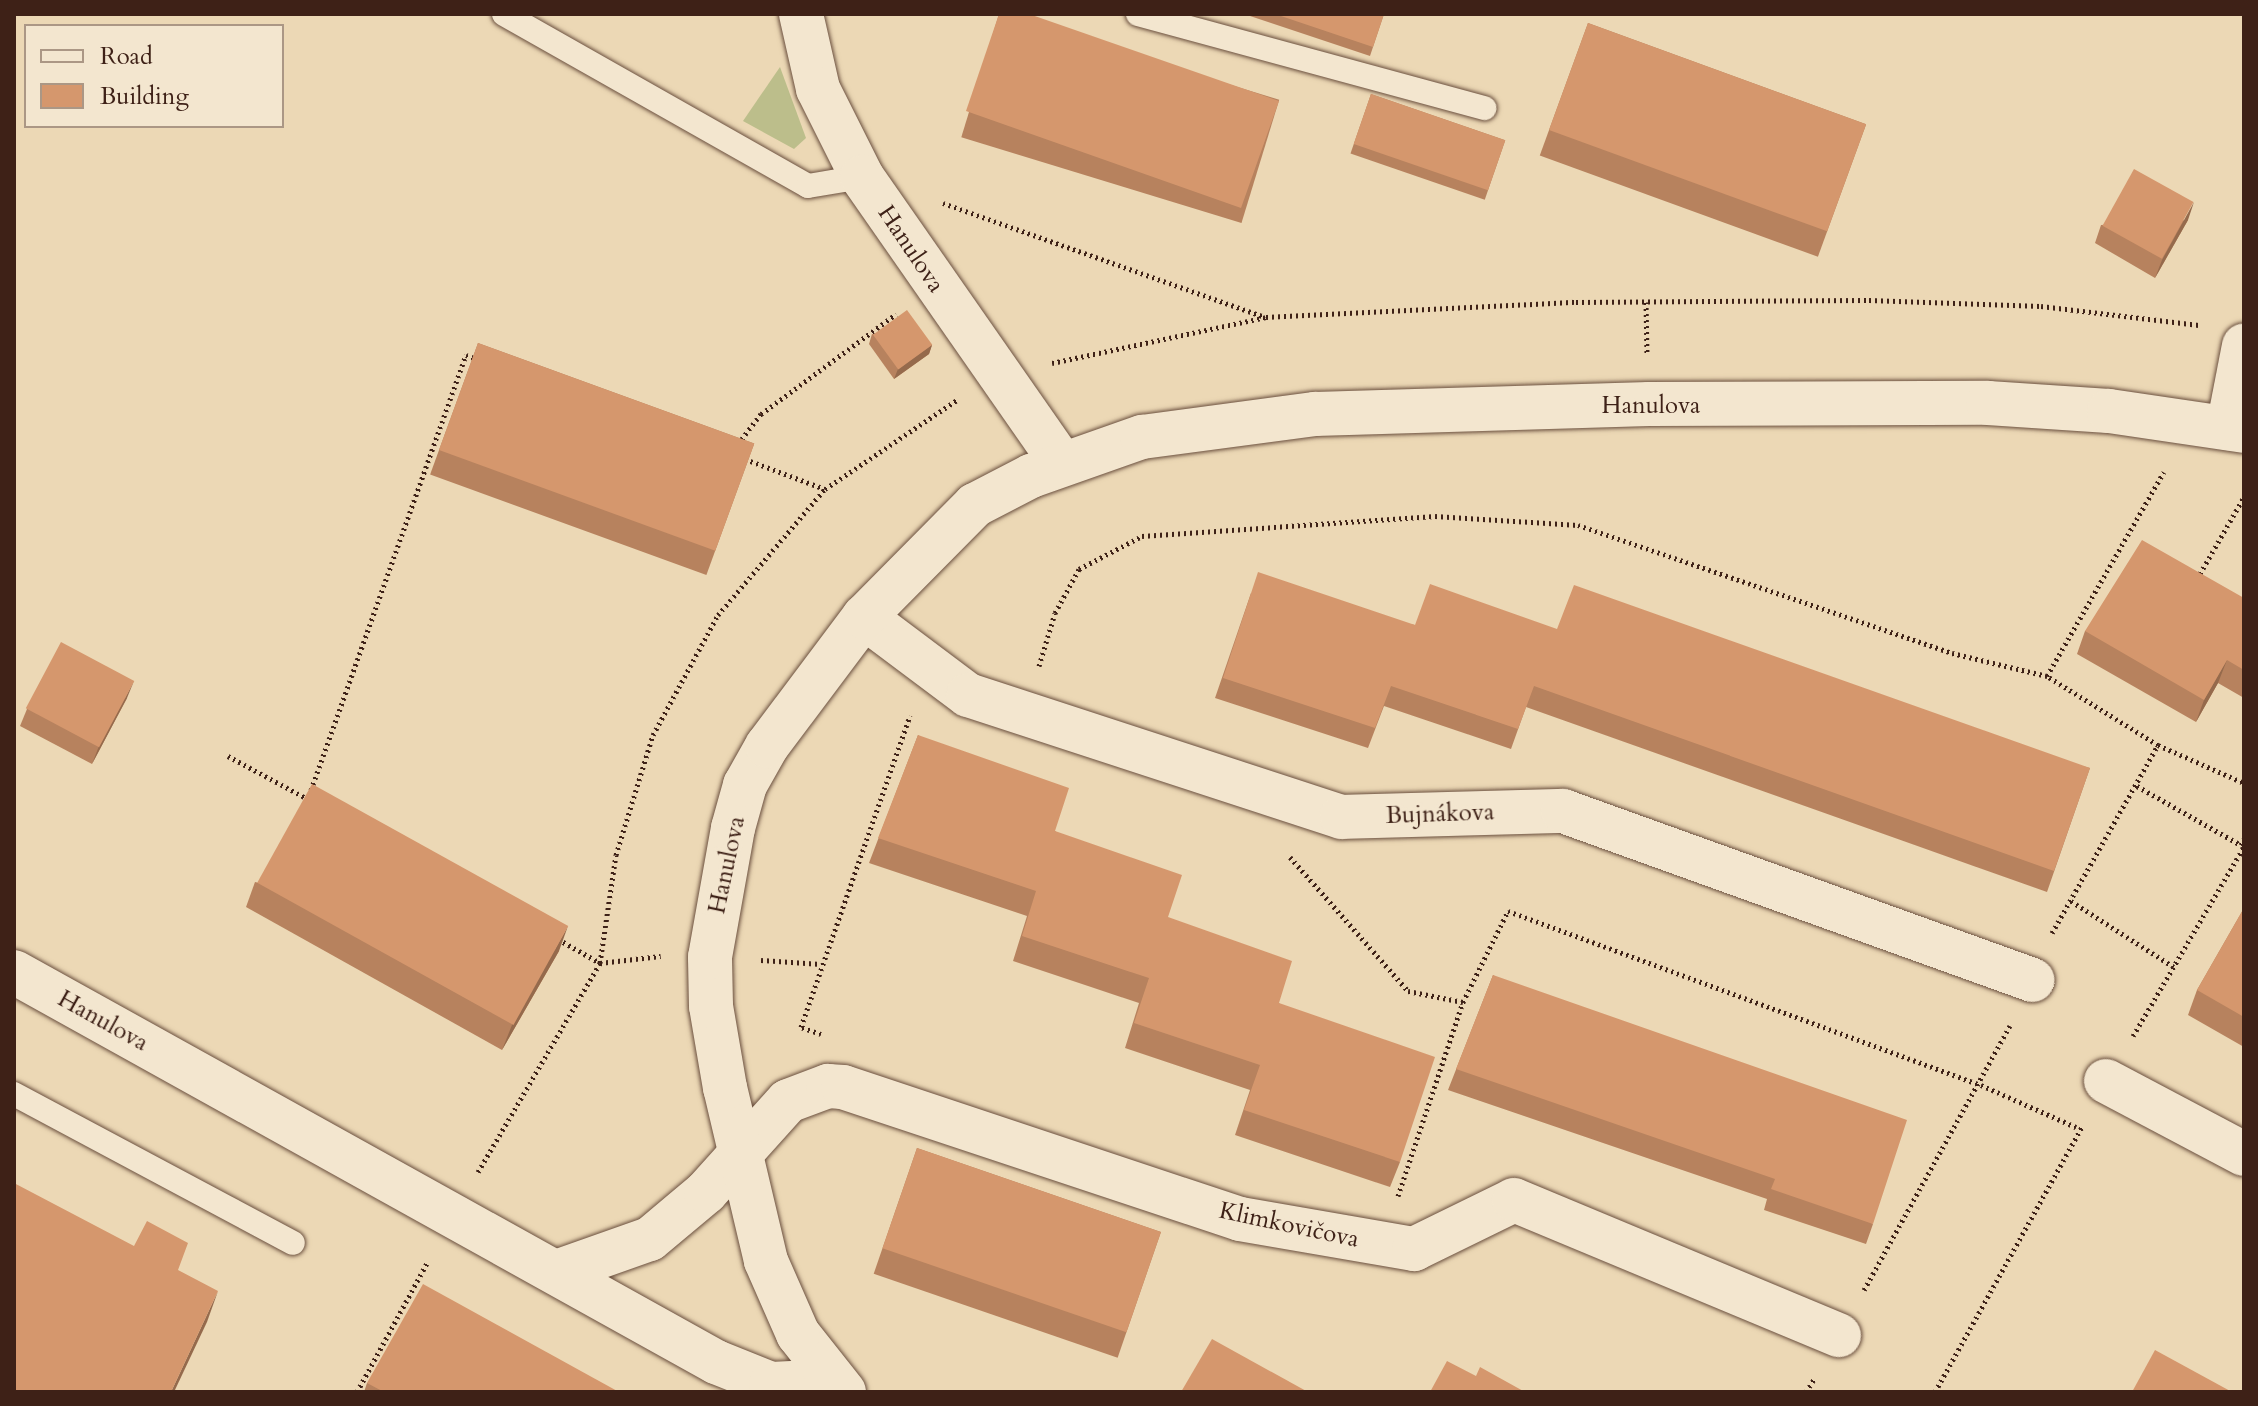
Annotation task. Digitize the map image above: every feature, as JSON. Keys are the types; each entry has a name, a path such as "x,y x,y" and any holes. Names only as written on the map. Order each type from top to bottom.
{"street":[{"name":"Hanulova","path":"801,14 818,89 862,177 1062,464"},
{"path":"2230,336 2236,429"},
{"name":"Hanulova","path":"838,1387 798,1334 766,1261 711,1006 710,957 722,873 753,772 789,711 864,617 975,505 1062,464 1142,437 1226,423 1347,413 1649,404 1988,403 2109,411 2236,429"},
{"name":"Bujnákova","path":"864,617 968,695 1342,817 1563,811 2032,980"},
{"name":"Hanulova","path":"14,972 730,1367 771,1384 838,1387"},
{"path":"2106,1081 2244,1154"},
{"name":"Klimkovičova","path":"559,1271 650,1239 689,1209 742,1147 788,1101 828,1086 843,1087 1240,1219 1414,1249"},
{"path":"1414,1249 1514,1200 1839,1335"}],"lane":[{"path":"504,14 808,186 862,177"},
{"path":"1138,14 1484,108"},
{"path":"14,1094 293,1243"}],"path":[{"path":"929,198 1266,317"},
{"path":"357,1392 454,1213 600,963 616,855 653,735 718,615 825,489 966,394 1001,378 1266,317 1576,302 1869,300 2041,306 2230,336"},
{"path":"825,489 731,454 761,414 909,304"},
{"path":"308,799 466,355 481,360"},
{"path":"2195,582 2244,497"},
{"path":"1035,677 1055,613 1079,569 1142,536 1435,516 1578,525 1952,653 2047,676"},
{"path":"831,1038 801,1027 907,715 922,720"},
{"path":"2158,745 2244,783"},
{"path":"228,756 322,807"},
{"path":"1935,1392 2106,1081 2243,843 2137,786"},
{"path":"1285,852 1408,991 1463,1002"},
{"path":"2071,901 2174,967"},
{"path":"1414,1249 1387,1228 1463,1002 1508,911 1981,1085 2081,1129"},
{"path":"545,932 600,963 669,955"},
{"path":"2035,932 2050,937"},
{"path":"754,959 821,964"}],"green space":[{"path":"780,67 806,138 794,149 743,121"}],"building":[{"path":"999,14 1029,14 1279,101 1241,208 966,111"},
{"path":"1275,14 1384,14 1373,47"},
{"path":"1588,23 1866,124 1827,231 1549,130"},
{"path":"1371,94 1505,140 1488,190 1354,144"},
{"path":"2134,169 2193,202 2162,259 2102,226"},
{"path":"907,310 932,345 898,369 873,335"},
{"path":"478,343 754,444 715,551 439,450"},
{"path":"2142,540 2244,598 2244,670 2227,660 2204,700 2085,631"},
{"path":"1258,572 1415,625 1430,584 1557,629 1574,585 2090,768 2054,871 1534,686 1518,729 1391,686 1375,728 1223,678"},
{"path":"61,642 134,681 99,747 26,708"},
{"path":"918,735 1069,788 1055,831 1182,875 1168,917 1292,961 1279,1003 1435,1057 1400,1162 1244,1110 1260,1065 1134,1023 1149,978 1022,936 1036,891 878,838"},
{"path":"312,784 568,926 513,1025 257,883"},
{"path":"2244,908 2244,1017 2197,990"},
{"path":"1493,975 1907,1120 1873,1224 1771,1189 1775,1179 1456,1069"},
{"path":"917,1148 1161,1232 1126,1332 882,1248"},
{"path":"14,1183 134,1246 147,1221 188,1243 178,1270 218,1291 171,1392 14,1392"},
{"path":"423,1284 619,1392 384,1392 367,1383"},
{"path":"1212,1339 1308,1392 1181,1392"},
{"path":"2155,1350 2232,1392 2132,1392"},
{"path":"1447,1361 1476,1376 1480,1367 1525,1392 1430,1392"}]}
